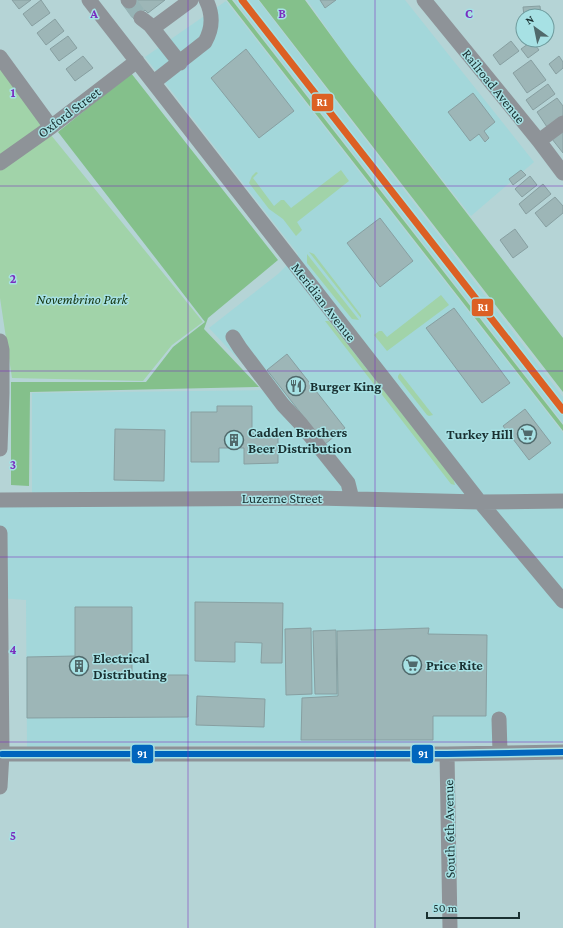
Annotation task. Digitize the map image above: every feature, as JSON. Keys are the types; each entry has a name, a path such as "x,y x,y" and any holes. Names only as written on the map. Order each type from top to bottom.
{"street":[{"name":"Meridian Avenue","path":"89,0 480,502 563,600"},
{"path":"153,28 191,0"},
{"path":"154,82 205,42 209,35 212,21 206,0"},
{"name":"Railroad Avenue","path":"424,0 539,141 563,174"},
{"path":"141,18 153,28 180,63"},
{"path":"0,57 51,127"},
{"name":"Oxford Street","path":"0,162 51,127 137,60"},
{"path":"539,141 563,123"},
{"path":"233,337 283,405 300,423 348,483 352,499"},
{"path":"0,341 2,350 0,449"},
{"name":"Luzerne Street","path":"0,500 308,498 480,502 563,501"},
{"path":"0,533 2,754 0,787"},
{"path":"499,719 500,752"},
{"path":"2,754 448,754 563,752"},
{"name":"South 6th Avenue","path":"448,754 450,928"}],"shaded area":[{"path":"234,0 258,0 563,397 563,423"},
{"path":"307,0 405,0 534,162 471,216 351,63"},
{"path":"226,1 563,433 563,742 27,747 26,600 0,598 0,507 32,506 32,393 267,390 209,328 278,274 298,254 145,57"}],"green space":[{"path":"227,0 232,0 563,425 563,431"},
{"path":"259,0 305,0 351,63 563,338 563,392"},
{"name":"Novembrino Park","path":"0,67 42,124 203,322 172,345 143,381 12,378 0,298"},
{"path":"131,73 278,260 208,318 204,329 259,387 30,392 29,486 11,485 11,382 146,382 173,347 205,322 58,132"},
{"path":"341,170 349,181 297,222 302,230 296,236 283,219 269,209 249,183 252,176 256,172 258,173 253,178 274,206 281,200 284,200 291,208"},
{"path":"309,252 314,254 361,315 361,318"},
{"path":"307,254 359,320 352,319 307,263"},
{"path":"441,295 449,305 387,351 374,335 379,331 382,331 387,337"},
{"path":"325,321 329,321 453,478 455,485 451,484"},
{"path":"400,373 433,415 427,415 398,378"}],"building":[{"path":"12,0 31,0 19,9"},
{"path":"41,0 50,13 32,26 23,14"},
{"path":"132,0 165,0 148,13 145,10 134,19 124,6"},
{"path":"320,0 336,0 325,8"},
{"path":"540,6 540,8 523,8"},
{"path":"55,19 64,31 46,45 37,33"},
{"path":"68,36 77,48 59,61 50,49"},
{"path":"511,41 515,48 519,51 500,65 493,55"},
{"path":"537,48 539,50 528,58 521,49"},
{"path":"246,49 294,111 259,138 211,78"},
{"path":"83,56 93,68 75,81 66,69"},
{"path":"559,56 563,62 563,68 556,74 549,64"},
{"path":"531,60 546,80 527,93 513,73"},
{"path":"548,84 555,94 533,110 526,100"},
{"path":"473,93 495,122 484,131 489,138 485,142 479,134 470,141 448,112"},
{"path":"557,98 563,106 563,116 547,127 537,112"},
{"path":"563,130 563,153 552,139"},
{"path":"521,170 526,175 513,185 509,179"},
{"path":"530,176 537,185 522,197 515,189"},
{"path":"543,184 551,194 526,214 519,204"},
{"path":"555,197 563,206 563,213 546,227 535,213"},
{"path":"380,218 413,261 380,287 347,243"},
{"path":"515,229 528,247 513,258 500,240"},
{"path":"454,308 510,383 482,403 426,328"},
{"name":"Burger King","path":"287,354 345,428 325,444 267,370"},
{"name":"Cadden Brothers Beer Distribution","path":"217,406 252,406 252,433 278,433 278,463 244,464 244,448 219,448 219,462 191,462 191,412 217,412"},
{"name":"Turkey Hill","path":"525,409 551,443 529,460 503,426"},
{"path":"115,429 165,430 164,481 114,480"},
{"path":"195,602 283,603 282,663 261,663 262,643 235,642 235,662 195,661"},
{"name":"Electrical Distributing","path":"75,607 132,607 132,675 188,675 188,717 27,718 27,657 75,656"},
{"path":"311,628 312,694 286,695 285,629"},
{"name":"Price Rite","path":"429,628 428,634 487,635 486,716 433,716 433,740 301,740 302,698 338,696 337,631"},
{"path":"336,630 337,694 315,694 313,631"},
{"path":"197,696 265,699 264,727 196,725"}],"tunnel":[{"path":"129,1 141,18"}],"transit line":[{"name":"R1","path":"242,0 563,410"},
{"name":"91","path":"2,754 447,754 563,752"}],"place":[{"name":"Burger King","path":"296,386"},
{"name":"Turkey Hill","path":"527,434"},
{"name":"Cadden Brothers Beer Distribution","path":"234,440"},
{"name":"Price Rite","path":"412,665"},
{"name":"Electrical Distributing","path":"79,666"}]}
